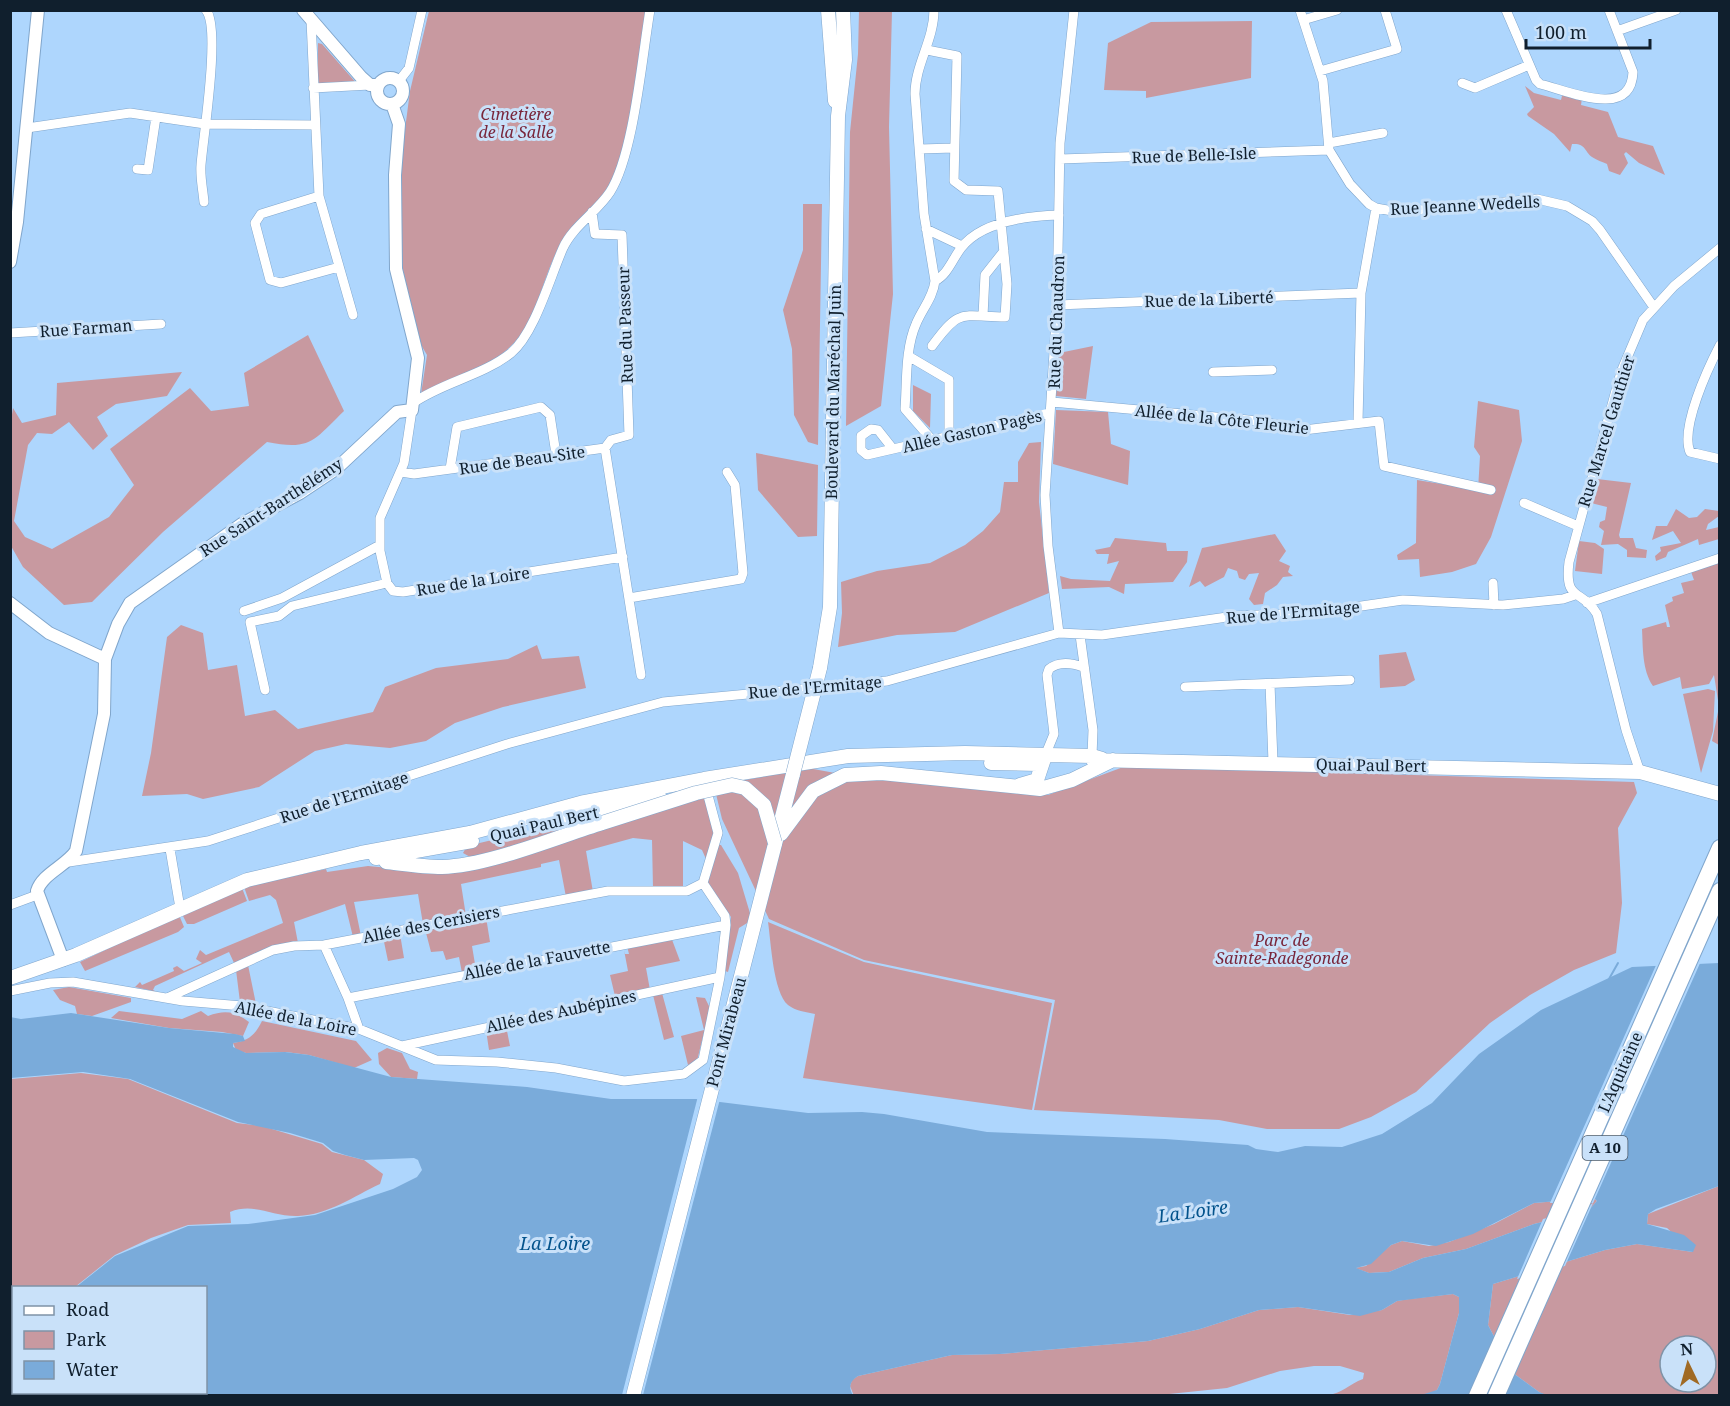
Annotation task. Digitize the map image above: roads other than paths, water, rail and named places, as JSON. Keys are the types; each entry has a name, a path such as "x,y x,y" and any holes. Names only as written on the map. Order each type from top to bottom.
{"highway":[{"name":"L'Aquitaine","path":"1477,1395 1719,848"},
{"name":"L'Aquitaine","path":"1496,1395 1717,896"}],"main road":[{"name":"Boulevard du Maréchal Juin","path":"828,10 833,90 838,116"},
{"name":"Boulevard du Maréchal Juin","path":"820,668 830,607 838,116 845,60 843,10"},
{"name":"Pont Mirabeau","path":"633,1395 820,668"},
{"name":"Quai Paul Bert","path":"10,978 63,960 247,880 344,859 361,853 470,833 584,802 848,756 942,755 984,762 1103,758 1640,772 1719,794"},
{"path":"775,843 798,808 813,791 844,775 882,773 935,777 1024,789 1050,787 1103,758"},
{"path":"991,784 1031,783 1040,775 1044,760"},
{"name":"Quai Paul Bert","path":"344,859 363,860 451,846 705,781"},
{"path":"363,860 428,866 458,865 511,852 696,793 732,785 745,788 764,806 775,843"},
{"path":"458,865 450,855 451,846 453,841 470,833"}],"street":[{"path":"10,262 27,128 38,10"},
{"path":"204,202 201,168 212,56 210,16 206,10"},
{"path":"399,81 409,68 422,10"},
{"path":"413,406 512,352 527,332 564,244 610,192 626,147 650,10"},
{"path":"932,440 905,409 916,324 934,291 935,281 926,229 915,89 933,31 934,10"},
{"name":"Rue du Chaudron","path":"1059,633 1048,546 1045,495 1057,305 1059,159 1074,10"},
{"path":"1301,15 1337,10"},
{"path":"1320,70 1397,49 1385,10"},
{"path":"1506,10 1529,65 1540,84 1610,101 1627,93 1633,72 1609,10"},
{"path":"1617,31 1676,10"},
{"path":"306,13 374,85 381,100 392,104"},
{"path":"306,13 319,196 353,315"},
{"name":"Rue Jeanne Wedells","path":"1301,15 1320,70 1329,147 1350,184 1376,208 1398,212 1538,200 1567,206 1592,221 1600,230 1653,306"},
{"path":"927,50 957,56 954,181 966,190 998,191 1007,284 1005,317 958,316 951,320 932,346"},
{"path":"1462,83 1475,88 1529,65"},
{"path":"313,88 374,85 388,78 399,81 403,89 402,97 392,104"},
{"path":"265,690 250,622 279,616 292,606 387,583 380,545 380,518 401,472 413,406 418,358 396,269 394,175 399,124 392,104"},
{"path":"27,128 130,113 205,124 314,125"},
{"path":"136,169 148,170 156,117"},
{"name":"Rue de Belle-Isle","path":"1059,159 1329,147 1383,134"},
{"path":"920,149 954,148"},
{"path":"319,196 261,214 256,219 255,223 270,280 281,283 339,267"},
{"path":"1358,422 1362,293 1376,208"},
{"name":"Rue du Passeur","path":"592,212 595,234 622,235 629,435 611,440 605,448"},
{"path":"935,281 943,276 971,236 1002,224 1039,216 1059,215"},
{"path":"926,229 962,246"},
{"name":"Rue Marcel Gauthier","path":"1575,595 1569,586 1568,572 1578,526 1621,372 1644,320 1653,306 1719,248"},
{"path":"983,316 985,275 1004,251"},
{"name":"Rue de la Liberté","path":"1057,305 1362,293"},
{"name":"Rue Farman","path":"10,333 161,324"},
{"path":"1719,345 1700,393 1688,441 1690,452 1719,459"},
{"path":"910,357 949,380 949,436"},
{"path":"1213,372 1272,370"},
{"name":"Allée de la Côte Fleurie","path":"1052,402 1259,421 1304,430 1379,421 1384,466 1491,490"},
{"name":"Rue Saint-Barthélémy","path":"69,862 76,851 104,714 105,660 118,624 130,603 242,524 300,493 336,469 400,410 413,406"},
{"path":"450,469 457,427 541,407 550,415 556,454"},
{"name":"Allée Gaston Pagès","path":"893,449 1050,413"},
{"name":"Rue de Beau-Site","path":"401,472 414,474 605,448 623,557"},
{"path":"629,598 741,579 743,573 735,485 728,472"},
{"path":"1524,503 1578,526"},
{"path":"244,611 282,598 380,545"},
{"path":"623,557 641,675"},
{"name":"Rue de la Loire","path":"387,583 393,591 400,592 623,557"},
{"path":"1587,603 1719,558"},
{"path":"1493,583 1494,605"},
{"path":"1575,595 1597,614 1626,730 1640,772"},
{"name":"Rue de l'Ermitage","path":"69,862 170,849 227,836 507,744 663,702 887,681 1059,633 1080,635 1234,616 1348,609 1403,600 1494,605 1563,600 1575,595"},
{"path":"10,603 49,633 105,660"},
{"path":"1080,635 1093,730 1103,758"},
{"path":"1044,760 1054,734 1048,669 1060,664 1083,667"},
{"path":"1185,687 1350,680"},
{"path":"1270,684 1273,762"},
{"path":"705,781 718,833 703,883 725,916 726,925 720,977"},
{"path":"170,849 180,908"},
{"path":"63,960 37,895 39,883 69,862"},
{"name":"Allée des Cerisiers","path":"167,998 273,950 294,946 324,945 608,891 687,891 703,883"},
{"path":"10,905 37,895"},
{"name":"Allée de la Fauvette","path":"348,998 726,925"},
{"path":"324,945 359,1029"},
{"name":"Allée des Aubépines","path":"402,1046 720,977"},
{"name":"Allée de la Loire","path":"10,991 60,981 167,998 242,1006 359,1029 436,1060 532,1066 624,1082 684,1074 703,1060 720,977"}],"water":[{"name":"La Loire","path":"1719,963 1719,1186 1656,1209 1648,1214 1647,1224 1684,1235 1696,1245 1693,1252 1637,1244 1605,1250 1493,1284 1488,1325 1513,1373 1539,1392 1547,1395 1421,1395 1437,1390 1440,1384 1459,1313 1459,1297 1453,1294 1397,1301 1382,1310 1360,1316 1298,1307 1259,1310 1200,1329 1148,1341 1000,1354 952,1355 858,1376 851,1384 853,1395 39,1395 207,1394 207,1286 77,1286 115,1256 188,1226 248,1224 315,1215 393,1189 417,1177 422,1170 418,1160 414,1158 364,1160 345,1155 333,1151 323,1143 238,1122 130,1079 83,1072 11,1078 10,1017 21,1019 71,1013 169,1028 235,1034 243,1036 245,1041 233,1043 233,1047 246,1053 285,1052 309,1055 391,1077 527,1087 611,1099 696,1099 808,1113 862,1112 987,1132 1165,1139 1248,1145 1256,1149 1278,1152 1305,1146 1342,1147 1382,1134 1432,1103 1479,1054 1541,1010 1632,967","holes":["1594,1198 1597,1201 1588,1211 1534,1224 1466,1249 1423,1258 1389,1272 1369,1273 1356,1268 1371,1264 1391,1245 1402,1241 1436,1246 1473,1234 1534,1203"]}],"waterway":[{"path":"1609,979 1618,963"}],"park label":[{"name":"Cimetière de la Salle","path":"516,123"},
{"name":"Parc de Sainte-Radegonde","path":"1282,949"}]}
